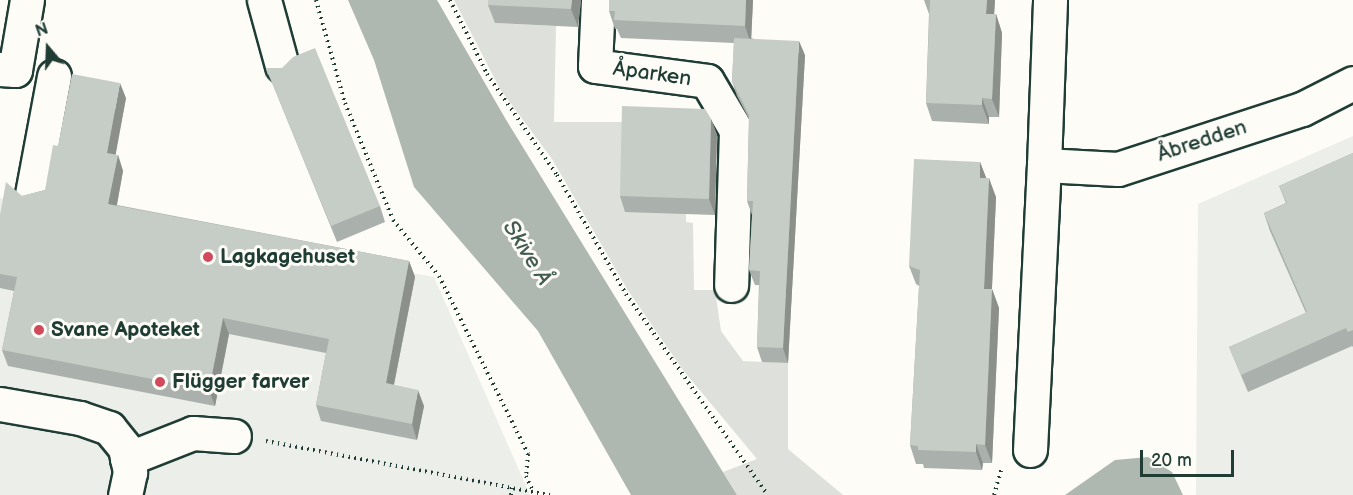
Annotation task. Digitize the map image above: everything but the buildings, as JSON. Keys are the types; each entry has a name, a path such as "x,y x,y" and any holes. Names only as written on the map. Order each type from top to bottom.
{"street":[{"path":"0,69 15,70 27,0"},
{"path":"264,0 282,66"},
{"name":"Åparken","path":"598,0 595,66 707,81 736,130 731,285"},
{"path":"1030,450 1050,0"},
{"path":"32,194 54,76"},
{"name":"Åbredden","path":"1044,165 1118,169 1302,109 1353,83"},
{"path":"0,404 80,418 110,428 125,448 130,472 125,495"},
{"path":"127,459 193,433 234,436"}],"path":[{"path":"316,0 345,104 393,220 439,276 528,454 526,476 532,489"},
{"path":"450,0 487,74 557,175 626,294 768,495"},
{"path":"234,436 532,489 550,495"},
{"path":"511,495 512,486"}],"shaded area":[{"path":"454,0 496,0 495,23 556,26 554,122 628,122 686,214 686,222 693,223 694,290 715,290 721,331 743,361 788,363 788,449 843,495 737,495 723,472 757,459 683,370 627,289 552,159 500,89"},
{"path":"1353,136 1353,495 1196,495 1198,204"},
{"path":"0,198 434,277 530,495 0,495"}],"water":[{"name":"Skive Å","path":"348,0 437,0 505,118 737,495 631,495 538,331 414,187 374,60"},
{"path":"1148,457 1172,472 1183,495 1065,495 1115,460"}],"place":[{"name":"Lagkagehuset","path":"208,257"},
{"name":"Svane Apoteket","path":"39,330"},
{"name":"Flügger farver","path":"160,382"}]}
